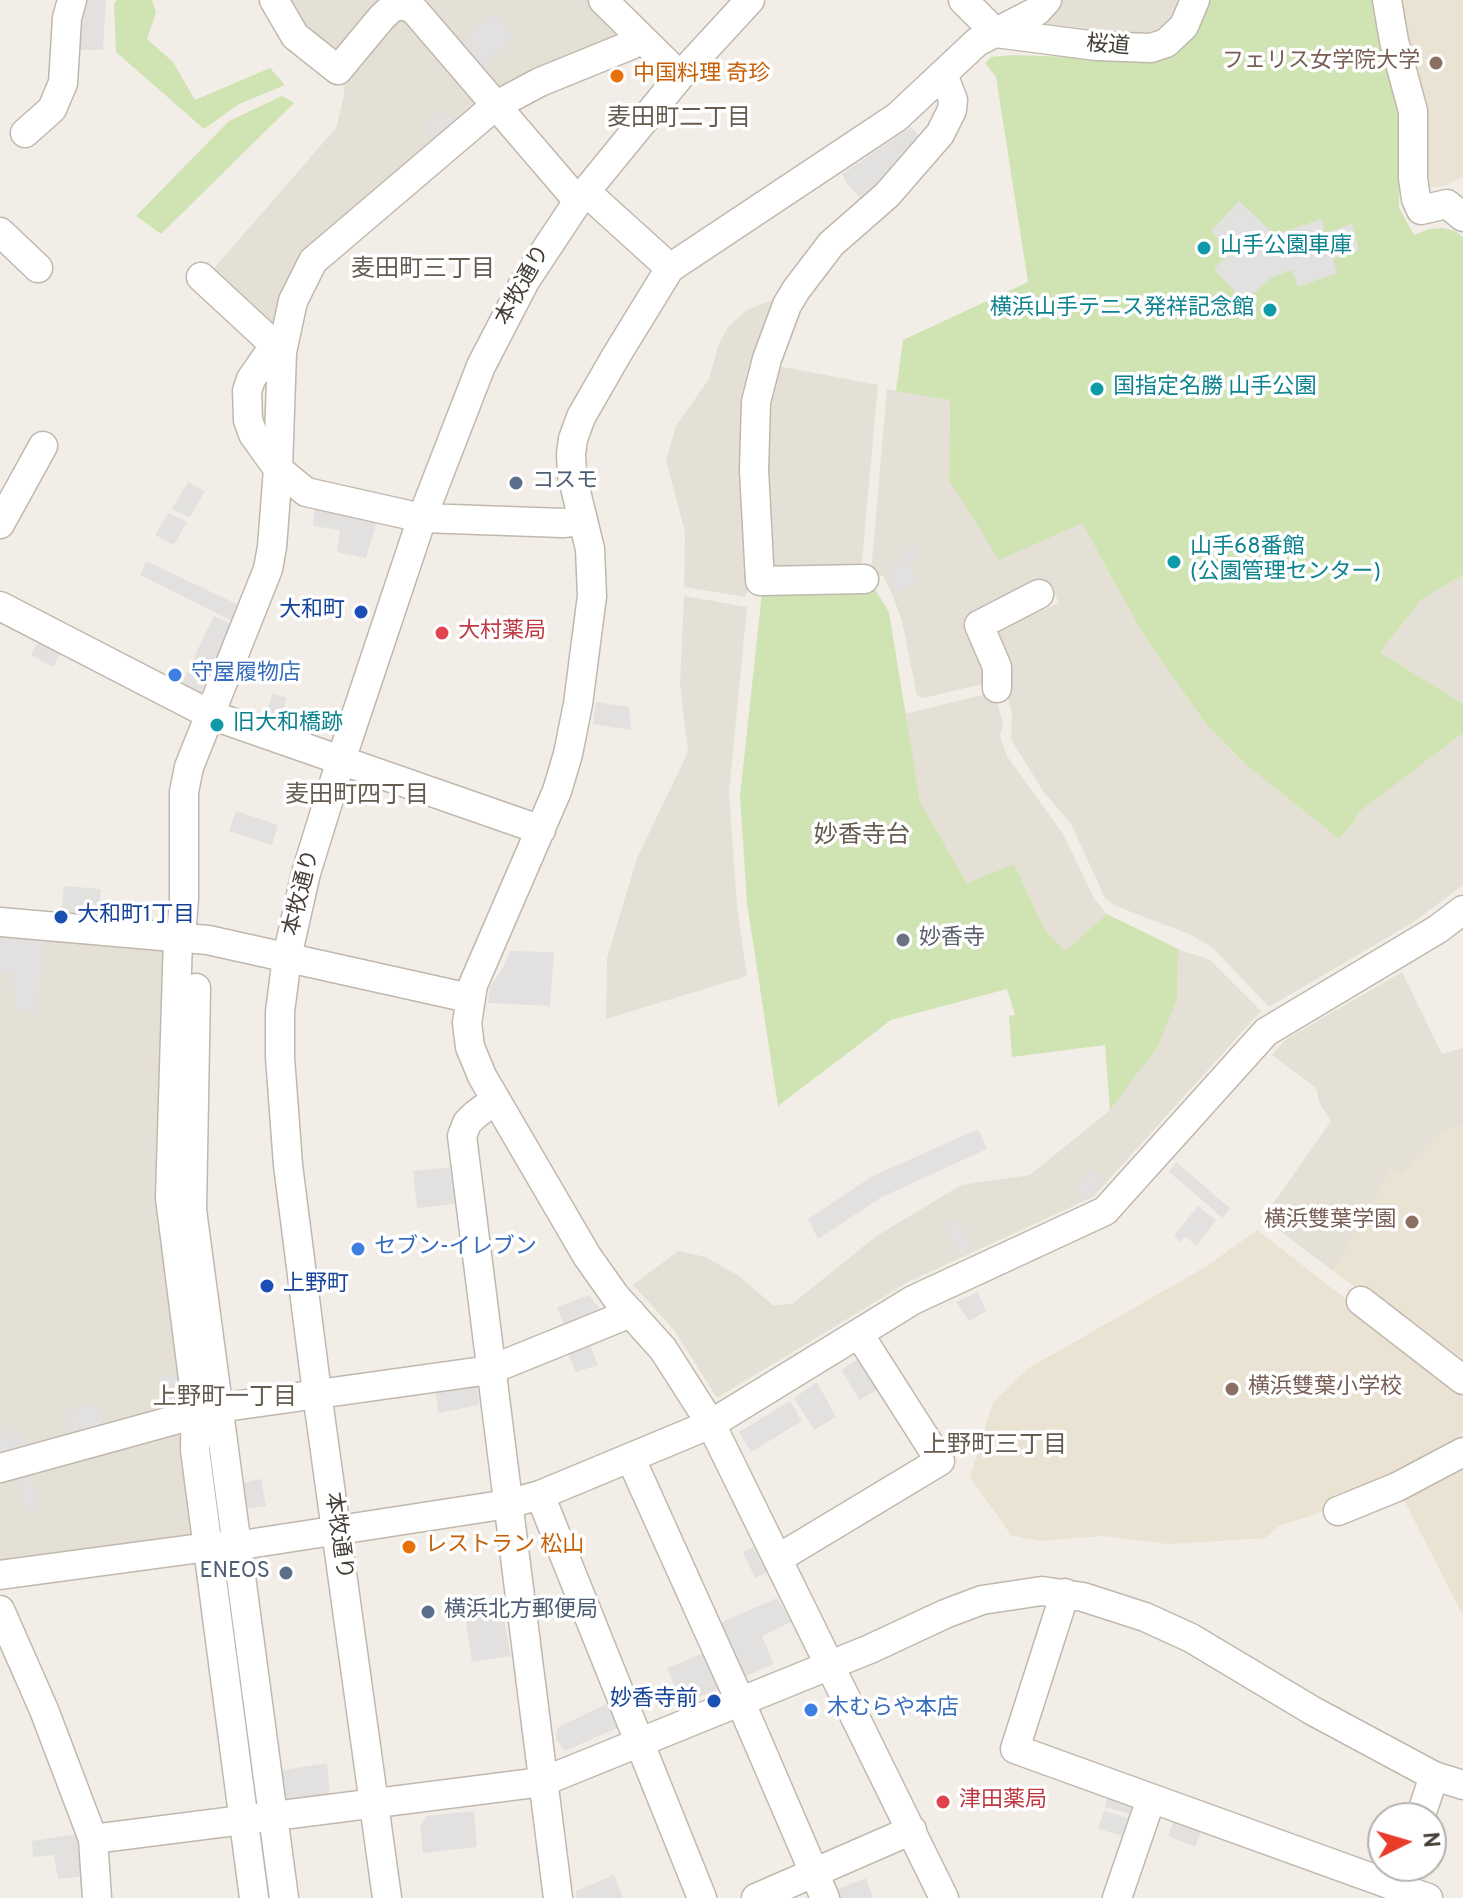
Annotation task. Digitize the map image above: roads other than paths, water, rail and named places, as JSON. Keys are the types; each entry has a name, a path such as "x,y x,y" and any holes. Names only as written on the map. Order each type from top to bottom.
{"street":[{"path":"25,133 52,109 63,83 67,18 72,0"},
{"path":"274,0 295,36 338,70 394,6 407,6 415,11 495,106 582,196 670,268"},
{"path":"603,0 680,76"},
{"name":"本牧通り","path":"387,1898 317,1393 282,1103 280,1012 287,957 306,873 341,760 422,518 481,366 525,281 582,196 680,76 750,0"},
{"path":"963,0 996,33"},
{"path":"944,1898 711,1424 674,1365 603,1281 587,1256 482,1076 470,1047 467,1023 469,998 557,791 578,704 592,596 592,571 572,475 573,439 581,417 670,268 897,117 977,42 1037,11 1047,0"},
{"name":"桜道","path":"996,33 1137,50 1151,48 1166,43 1184,26 1195,0"},
{"path":"1387,0 1394,41 1413,111 1416,199 1421,210 1458,204"},
{"path":"254,1898 258,1818 222,1547 195,1450 207,1410 170,1198 187,938 182,924 184,792 189,767 268,569 278,469 282,352 293,301 313,261 495,106 540,82 631,45"},
{"path":"864,579 760,581 754,470 756,402 767,359 787,305 796,290 831,244 887,195 940,134 952,110 953,100 943,74"},
{"path":"0,232 38,268"},
{"path":"201,277 282,352"},
{"path":"0,524 43,446"},
{"path":"278,469 306,492 422,518 532,523 583,521"},
{"path":"997,688 997,667 979,625 1039,594"},
{"path":"0,606 211,715 541,830"},
{"path":"0,1575 222,1547 508,1504 540,1495 711,1424 913,1300 1105,1211 1266,1032 1438,929 1463,910"},
{"path":"0,922 187,938 469,998"},
{"path":"495,1100 467,1123 462,1136 558,1898"},
{"path":"1361,1301 1463,1380"},
{"path":"0,1468 207,1410 490,1370 631,1313"},
{"path":"779,1558 940,1461 859,1334"},
{"path":"1338,1511 1397,1487 1463,1452"},
{"path":"631,1459 820,1885"},
{"path":"540,1495 702,1898"},
{"path":"93,1839 542,1782 741,1703 982,1600 1042,1591 1065,1593 1145,1617 1191,1638 1313,1711 1434,1776 1463,1785"},
{"path":"1065,1593 1015,1749 1151,1799 1367,1867"},
{"path":"0,1610 44,1710 93,1839 97,1898"},
{"path":"1425,1802 1434,1776"},
{"path":"1117,1898 1151,1799"},
{"path":"258,1818 284,1898"},
{"path":"756,1898 820,1885 912,1830"},
{"path":"1407,1882 1428,1898"}],"place":[{"name":"フェリス女学院大学","path":"1436,63"},
{"name":"中国料理 奇珍","path":"617,76"},
{"name":"山手公園車庫","path":"1204,248"},
{"name":"横浜山手テニス発祥記念館","path":"1270,310"},
{"name":"国指定名勝 山手公園","path":"1097,389"},
{"name":"コスモ","path":"516,483"},
{"name":"山手68番館 (公園管理センター)","path":"1174,562"},
{"name":"大和町","path":"361,612"},
{"name":"大村薬局","path":"442,633"},
{"name":"守屋履物店","path":"175,675"},
{"name":"旧大和橋跡","path":"217,725"},
{"name":"大和町1丁目","path":"61,917"},
{"name":"妙香寺","path":"903,940"},
{"name":"横浜雙葉学園","path":"1412,1222"},
{"name":"セブン-イレブン","path":"358,1249"},
{"name":"上野町","path":"267,1286"},
{"name":"横浜雙葉小学校","path":"1232,1389"},
{"name":"レストラン 松山","path":"409,1547"},
{"name":"ENEOS","path":"286,1573"},
{"name":"横浜北方郵便局","path":"428,1612"},
{"name":"妙香寺前","path":"714,1701"},
{"name":"木むらや本店","path":"811,1710"},
{"name":"津田薬局","path":"943,1802"}],"district":[{"name":"麦田町二丁目","path":"679,120"},
{"name":"麦田町三丁目","path":"423,271"},
{"name":"麦田町四丁目","path":"357,797"},
{"name":"妙香寺台","path":"862,837"},
{"name":"上野町一丁目","path":"225,1399"},
{"name":"上野町三丁目","path":"995,1447"}]}
